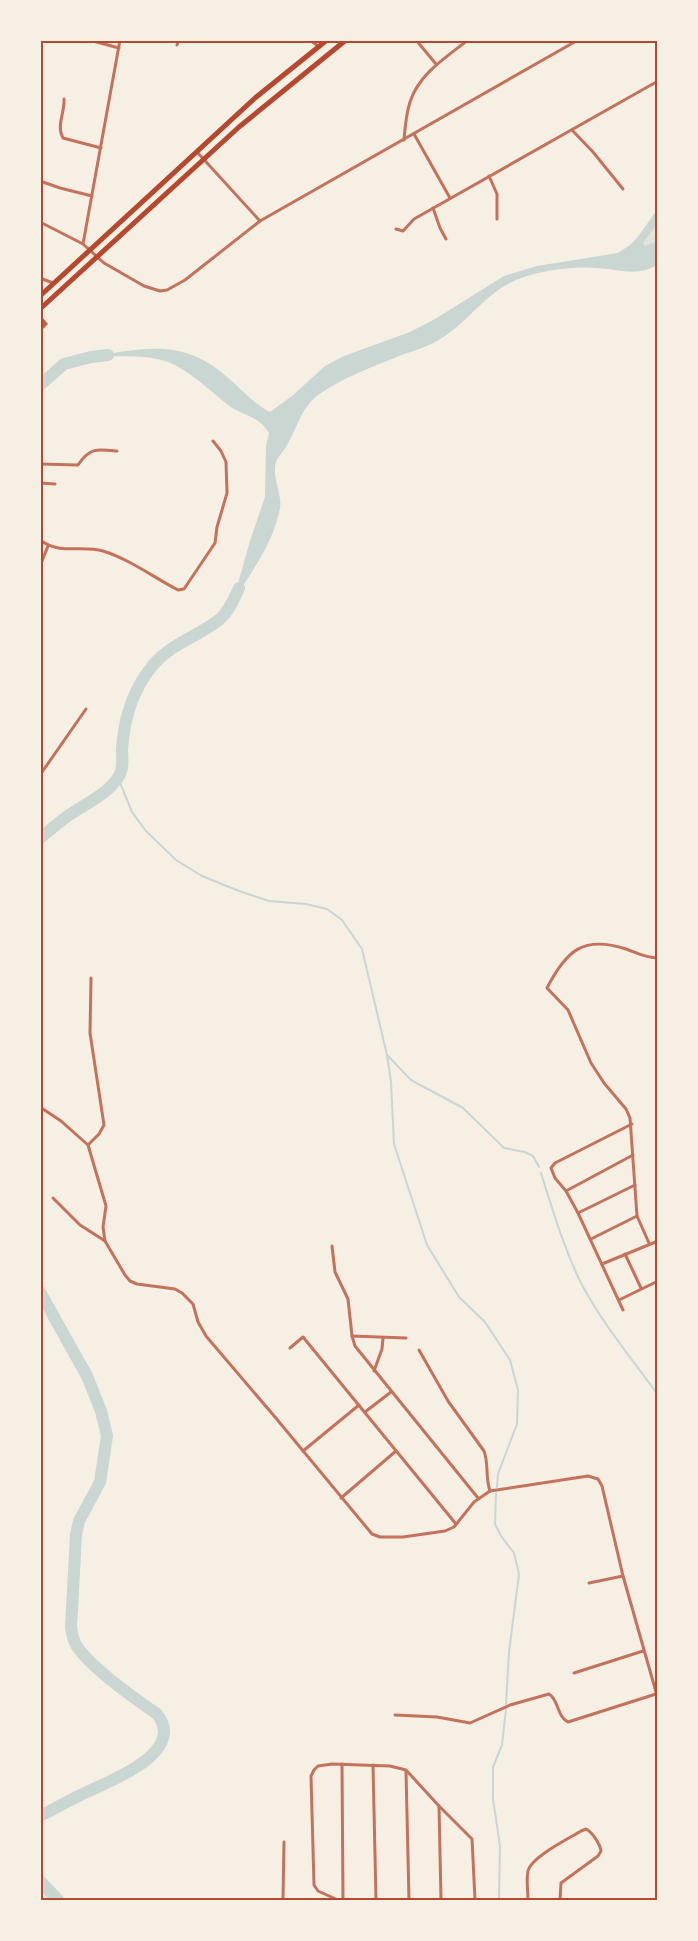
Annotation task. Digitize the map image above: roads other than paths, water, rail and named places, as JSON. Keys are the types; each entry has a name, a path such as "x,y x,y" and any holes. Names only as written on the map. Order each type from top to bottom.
{"main road":[{"path":"40,296 255,98 327,40"},
{"path":"40,309 262,107 346,40"}],"street":[{"path":"89,40 119,48"},
{"path":"83,244 120,40"},
{"path":"310,40 319,47"},
{"path":"416,40 436,64"},
{"path":"404,140 408,113 414,92 421,80 436,64 468,40"},
{"path":"40,222 83,244 96,258 144,286 160,291 167,290 185,280 260,221 578,40"},
{"path":"396,229 403,231 414,219 657,81"},
{"path":"64,99 65,106 59,130 63,138 101,148"},
{"path":"572,130 623,189"},
{"path":"414,134 450,198"},
{"path":"197,152 260,221"},
{"path":"489,176 497,194 497,219"},
{"path":"40,181 92,196"},
{"path":"433,208 446,239"},
{"path":"40,278 55,283"},
{"path":"40,540 48,546 62,550 83,547 106,552 178,590 184,589 215,543 217,526 227,493 226,462 213,441"},
{"path":"40,464 78,465 84,456 95,449 117,451"},
{"path":"40,483 55,484"},
{"path":"40,566 48,546"},
{"path":"41,774 86,709"},
{"path":"649,1243 637,1216 632,1124 626,1109 591,1063 568,1010 547,988 562,962 574,951 584,946 611,945 646,957 657,958"},
{"path":"88,1145 104,1125 90,1033 91,978"},
{"path":"40,1107 61,1121 88,1145 106,1206 105,1240 125,1275 130,1281 144,1286 175,1289 188,1297 206,1336 372,1534 380,1537 403,1537 450,1530 478,1498 490,1491 588,1476 598,1479 603,1486 623,1576 657,1697 568,1722 563,1720 554,1698 549,1694 510,1705 470,1723 437,1717 395,1715"},
{"path":"623,1310 578,1213 566,1191 552,1173 552,1166 632,1124"},
{"path":"566,1191 633,1155"},
{"path":"578,1213 635,1185"},
{"path":"53,1198 80,1225 105,1240"},
{"path":"591,1239 637,1216"},
{"path":"602,1264 656,1241 657,1249"},
{"path":"332,1246 335,1272 348,1299 355,1346 478,1498"},
{"path":"625,1254 642,1288"},
{"path":"619,1300 657,1281"},
{"path":"352,1336 406,1338"},
{"path":"290,1348 303,1337 456,1524"},
{"path":"374,1371 382,1349 383,1337"},
{"path":"419,1350 448,1401 481,1446 486,1457 486,1477 490,1491"},
{"path":"365,1412 391,1392"},
{"path":"303,1451 359,1405"},
{"path":"341,1498 396,1451"},
{"path":"589,1583 623,1576"},
{"path":"574,1673 643,1651"},
{"path":"342,1764 343,1900"},
{"path":"338,1900 318,1891 314,1885 311,1776 318,1766 342,1764 397,1767 406,1770 472,1839 475,1900"},
{"path":"373,1765 376,1900"},
{"path":"406,1770 409,1900"},
{"path":"439,1806 441,1900"},
{"path":"528,1900 530,1866 538,1858 586,1829 600,1846 601,1851 598,1856 561,1883 560,1900"},
{"path":"283,1900 284,1842"}],"waterway":[{"path":"40,385 64,364 108,355"},
{"path":"40,838 114,783 122,770 123,738 127,716 146,674 161,657 177,645 220,619 229,609 239,588"},
{"path":"118,778 132,812 146,831 176,860 202,876 269,901 306,904 327,909 342,920 362,949 387,1055 391,1082 394,1144 427,1245 459,1297 485,1322 510,1360 518,1390 517,1424 498,1474 497,1487"},
{"path":"388,1056 411,1080 463,1108 504,1148 533,1156 539,1167"},
{"path":"541,1173 564,1244 582,1285 608,1327 658,1395"},
{"path":"40,1292 87,1376 101,1411 107,1436 100,1482 79,1521 76,1535 71,1627 73,1639 83,1654 102,1673 157,1714 164,1728 162,1741 155,1752 143,1763 40,1816"},
{"path":"496,1493 495,1524 514,1553 519,1574 509,1652 506,1704"},
{"path":"499,1900 500,1846 493,1799 493,1767 502,1745 506,1709"},
{"path":"40,1881 58,1900"}]}
